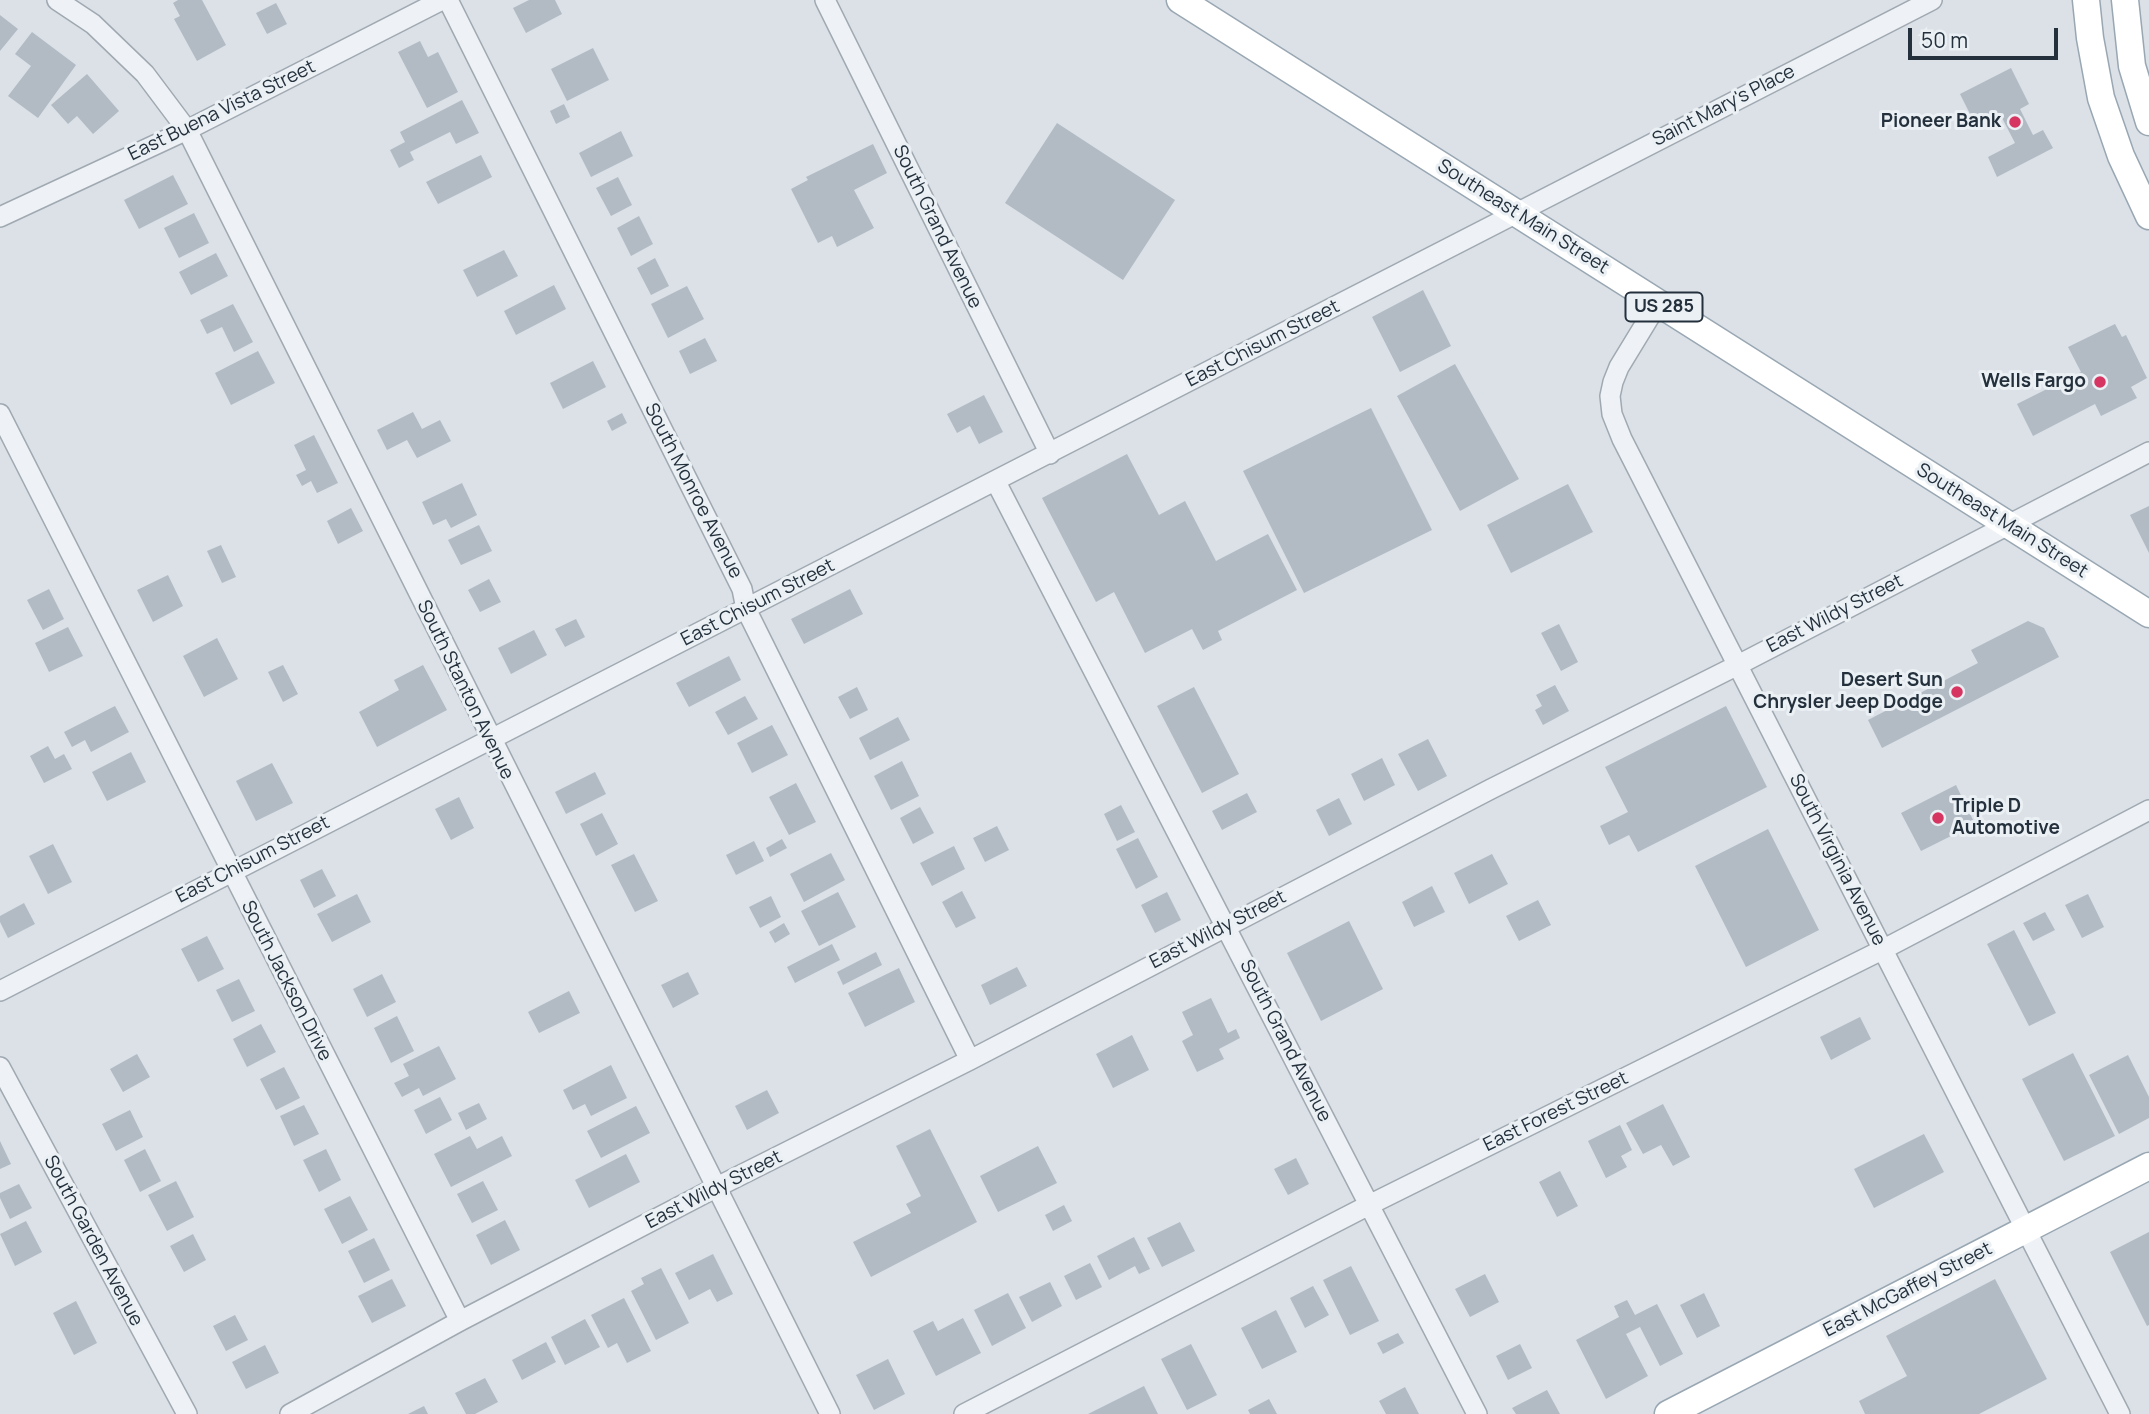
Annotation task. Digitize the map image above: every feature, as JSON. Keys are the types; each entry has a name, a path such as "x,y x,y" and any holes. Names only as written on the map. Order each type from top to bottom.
{"main road":[{"name":"Southeast Main Street","path":"1180,0 2149,614"},
{"path":"2086,0 2101,97 2121,156 2149,216"},
{"path":"2125,0 2132,66 2149,122"},
{"name":"East McGaffey Street","path":"1668,1414 2149,1166"}],"street":[{"name":"South Stanton Avenue","path":"57,0 93,24 145,74 187,130 830,1414"},
{"name":"East Buena Vista Street","path":"0,217 187,130 442,0"},
{"name":"South Monroe Avenue","path":"448,0 742,589 746,609 970,1060"},
{"name":"South Grand Avenue","path":"825,0 1050,454"},
{"name":"Saint Mary's Place","path":"1516,212 1932,0"},
{"name":"East Chisum Street","path":"0,991 996,482 1516,212"},
{"name":"South Virginia Avenue","path":"1658,303 1616,374 1610,396 1612,414 1622,439 2120,1414"},
{"name":"South Jackson Drive","path":"0,415 460,1321"},
{"name":"East Wildy Street","path":"290,1414 460,1321 715,1188 970,1060 1504,782 1738,665 2149,452"},
{"name":"South Grand Avenue","path":"996,482 1477,1414"},
{"name":"East Forest Street","path":"964,1414 1369,1205 1882,950 2149,810"},
{"name":"South Garden Avenue","path":"0,1067 187,1414"}],"building":[{"path":"178,0 202,0 226,45 197,61 174,19 180,16 173,3"},
{"path":"529,0 555,0 562,14 526,33 513,8"},
{"path":"276,3 287,24 267,34 256,13"},
{"path":"0,15 18,29 0,51"},
{"path":"32,32 76,65 38,118 8,96 31,66 15,54"},
{"path":"420,41 428,57 438,52 458,92 427,108 398,52"},
{"path":"593,48 609,80 567,101 551,69"},
{"name":"Pioneer Bank","path":"2011,68 2029,104 2020,109 2033,135 2043,130 2053,148 1997,177 1988,157 2015,143 2001,116 1977,128 1960,94"},
{"path":"87,74 119,111 93,134 77,116 68,124 51,105"},
{"path":"462,100 479,133 456,144 450,132 410,152 414,160 399,168 390,150 405,142 400,132"},
{"path":"564,104 570,117 556,124 550,111"},
{"path":"1057,123 1175,200 1123,280 1005,203"},
{"path":"621,131 633,156 591,177 579,153"},
{"path":"873,144 887,173 854,190 874,228 837,247 832,236 818,243 791,189 808,180 806,177"},
{"path":"481,155 492,177 438,204 426,182"},
{"path":"173,175 188,204 139,229 124,200"},
{"path":"618,177 632,205 611,216 596,188"},
{"path":"194,213 209,243 179,258 164,228"},
{"path":"639,216 653,244 631,256 617,228"},
{"path":"504,250 518,276 477,297 463,270"},
{"path":"216,253 228,276 191,295 179,272"},
{"path":"655,258 669,286 651,295 637,268"},
{"path":"554,285 566,309 516,335 504,311"},
{"path":"687,286 704,319 668,338 651,304"},
{"path":"1423,290 1451,346 1400,372 1372,317"},
{"path":"233,304 253,342 234,352 222,327 207,334 200,320"},
{"name":"Wells Fargo","path":"2115,324 2122,337 2126,335 2147,378 2131,387 2137,398 2101,416 2095,404 2033,436 2017,404 2081,372 2068,347"},
{"path":"705,338 717,361 690,374 679,351"},
{"path":"258,351 275,383 231,405 215,373"},
{"path":"593,361 606,387 563,409 550,383"},
{"path":"1455,364 1519,479 1460,511 1397,396"},
{"path":"984,395 1003,432 979,444 970,426 957,433 947,414"},
{"path":"1371,408 1432,530 1304,593 1243,471"},
{"path":"413,412 422,429 440,420 451,441 417,458 407,440 387,450 377,430"},
{"path":"622,413 627,423 612,431 607,421"},
{"path":"314,435 338,483 317,493 311,481 302,486 296,475 306,470 294,445"},
{"path":"1127,454 1159,515 1185,501 1216,561 1268,534 1297,590 1218,631 1222,640 1203,650 1192,629 1145,653 1114,592 1096,602 1042,498"},
{"path":"462,483 477,515 451,528 446,519 433,525 422,502"},
{"path":"1568,484 1593,532 1511,573 1487,525"},
{"path":"2149,506 2149,553 2130,515"},
{"path":"351,508 363,531 338,544 327,521"},
{"path":"479,525 492,551 461,565 448,540"},
{"path":"221,545 236,577 222,583 207,551"},
{"path":"168,575 183,606 153,622 137,590"},
{"path":"489,579 501,602 480,612 468,590"},
{"path":"49,589 64,619 43,630 27,600"},
{"path":"850,589 863,614 804,644 791,619"},
{"path":"576,619 585,637 565,647 555,629"},
{"name":"Desert Sun Chrysler Jeep Dodge","path":"2028,621 2044,628 2059,657 1882,748 1868,720 1978,663 1971,650"},
{"path":"1559,624 1578,662 1561,671 1541,633"},
{"path":"68,627 83,656 49,672 35,643"},
{"path":"534,630 547,655 511,674 498,648"},
{"path":"217,638 238,679 204,697 183,656"},
{"path":"729,656 741,680 689,707 676,683"},
{"path":"283,665 298,694 283,702 268,672"},
{"path":"423,665 447,710 377,747 359,712 399,690 394,680"},
{"path":"1555,685 1569,711 1543,725 1535,710 1542,706 1536,695"},
{"path":"857,687 868,710 850,719 838,697"},
{"path":"1194,687 1239,774 1202,793 1157,706"},
{"path":"745,696 758,719 728,735 715,712"},
{"path":"115,706 129,732 91,752 85,740 72,747 64,732"},
{"path":"1726,706 1767,787 1638,852 1629,835 1609,845 1600,826 1628,812 1605,767"},
{"path":"898,717 910,740 870,760 859,738"},
{"path":"772,725 788,755 752,773 737,743"},
{"path":"1428,739 1447,776 1418,791 1398,754"},
{"path":"48,746 55,759 64,754 72,769 44,783 30,756"},
{"path":"131,752 146,782 107,801 92,772"},
{"path":"1382,758 1395,785 1364,801 1351,774"},
{"path":"902,761 919,796 891,810 874,776"},
{"path":"272,763 293,803 256,821 236,781"},
{"path":"595,772 606,794 566,814 555,792"},
{"path":"796,783 816,822 789,835 769,797"},
{"name":"Triple D Automotive","path":"1956,785 1975,824 1921,851 1901,813"},
{"path":"1247,793 1257,812 1222,830 1212,811"},
{"path":"459,797 474,828 451,840 435,809"},
{"path":"1339,798 1352,824 1329,836 1316,810"},
{"path":"1121,805 1135,832 1117,841 1104,814"},
{"path":"920,807 934,833 913,844 900,818"},
{"path":"602,813 618,844 596,856 580,824"},
{"path":"997,826 1009,850 985,862 973,838"},
{"path":"1768,829 1819,930 1746,967 1695,866"},
{"path":"1138,838 1158,877 1136,889 1116,849"},
{"path":"782,839 787,848 770,857 766,848"},
{"path":"754,841 764,861 736,875 726,855"},
{"path":"53,844 72,882 48,894 29,856"},
{"path":"954,846 965,869 932,886 920,863"},
{"path":"831,853 845,880 804,902 790,874"},
{"path":"634,854 658,901 635,912 611,865"},
{"path":"1492,854 1508,884 1469,904 1454,873"},
{"path":"322,869 336,896 314,908 300,880"},
{"path":"1432,886 1445,912 1414,927 1402,902"},
{"path":"962,891 976,918 956,928 942,902"},
{"path":"838,892 856,927 819,946 801,911"},
{"path":"1167,892 1181,920 1155,933 1141,905"},
{"path":"357,894 371,922 332,942 317,914"},
{"path":"2088,894 2104,927 2082,938 2065,905"},
{"path":"771,896 781,917 760,928 749,907"},
{"path":"1538,900 1551,925 1519,941 1506,916"},
{"path":"24,903 35,924 8,938 0,916"},
{"path":"2045,912 2055,930 2033,941 2023,923"},
{"path":"1349,921 1383,989 1321,1021 1287,953"},
{"path":"784,923 790,934 775,943 769,932"},
{"path":"2014,930 2056,1013 2029,1026 1987,944"},
{"path":"207,936 224,969 198,982 181,949"},
{"path":"832,944 840,960 795,983 787,967"},
{"path":"876,952 882,965 843,985 837,972"},
{"path":"1017,967 1027,986 990,1005 981,985"},
{"path":"899,968 915,1002 865,1027 848,993"},
{"path":"688,972 699,994 673,1008 661,985"},
{"path":"382,974 396,1002 367,1017 353,989"},
{"path":"239,979 255,1011 232,1022 216,990"},
{"path":"569,991 580,1013 539,1033 528,1012"},
{"path":"1211,998 1228,1033 1236,1029 1240,1038 1219,1049 1224,1059 1197,1072 1182,1041 1193,1035 1182,1012"},
{"path":"397,1016 414,1051 391,1063 374,1028"},
{"path":"1860,1017 1871,1039 1831,1060 1820,1037"},
{"path":"261,1024 276,1052 247,1067 233,1039"},
{"path":"1132,1035 1149,1070 1113,1088 1096,1054"},
{"path":"439,1046 456,1079 423,1096 419,1088 402,1097 394,1083 409,1076 403,1064"},
{"path":"2073,1053 2115,1136 2064,1161 2022,1079"},
{"path":"137,1054 150,1077 123,1092 110,1069"},
{"path":"2128,1055 2149,1097 2149,1118 2119,1134 2089,1075"},
{"path":"611,1065 627,1098 591,1116 585,1104 573,1110 563,1090"},
{"path":"284,1067 300,1098 276,1110 260,1079"},
{"path":"767,1090 779,1113 747,1130 735,1106"},
{"path":"440,1097 452,1120 426,1134 414,1110"},
{"path":"479,1103 487,1119 466,1130 458,1113"},
{"path":"1663,1104 1690,1157 1673,1166 1661,1145 1643,1154 1626,1123"},
{"path":"304,1105 319,1134 294,1146 280,1116"},
{"path":"636,1106 650,1133 601,1158 587,1131"},
{"path":"130,1110 143,1137 116,1151 102,1124"},
{"path":"1620,1125 1632,1150 1621,1156 1627,1167 1606,1178 1588,1141"},
{"path":"930,1129 977,1222 871,1277 853,1242 911,1213 906,1204 921,1196 896,1146"},
{"path":"1924,1134 1944,1172 1874,1208 1854,1169"},
{"path":"470,1136 477,1149 502,1136 512,1156 451,1187 434,1154"},
{"path":"0,1141 11,1164 0,1169"},
{"path":"1038,1146 1057,1183 998,1212 980,1176"},
{"path":"145,1149 161,1181 140,1192 124,1160"},
{"path":"326,1149 341,1180 319,1192 303,1160"},
{"path":"626,1154 640,1182 589,1208 575,1180"},
{"path":"1296,1158 1309,1184 1288,1195 1274,1169"},
{"path":"1560,1171 1578,1206 1557,1217 1539,1182"},
{"path":"176,1181 194,1217 167,1231 148,1195"},
{"path":"483,1181 498,1210 472,1223 457,1194"},
{"path":"19,1184 32,1208 10,1219 0,1193"},
{"path":"350,1196 368,1230 342,1244 324,1209"},
{"path":"1064,1205 1072,1221 1053,1231 1045,1215"},
{"path":"505,1220 520,1250 491,1265 476,1235"},
{"path":"26,1221 42,1252 15,1266 0,1234"},
{"path":"1180,1222 1195,1251 1162,1267 1147,1238"},
{"path":"2149,1232 2149,1325 2147,1326 2110,1252"},
{"path":"193,1234 206,1260 184,1272 170,1246"},
{"path":"1134,1237 1150,1269 1139,1274 1135,1266 1109,1280 1097,1256"},
{"path":"374,1238 390,1270 364,1283 348,1251"},
{"path":"713,1254 733,1294 717,1302 710,1289 689,1300 675,1273"},
{"path":"1090,1263 1102,1287 1076,1300 1064,1276"},
{"path":"1351,1266 1379,1321 1350,1335 1323,1280"},
{"path":"661,1268 689,1323 656,1340 631,1291 644,1284 641,1278"},
{"path":"1485,1274 1499,1302 1470,1317 1455,1289"},
{"path":"392,1279 406,1306 372,1323 358,1296"},
{"path":"1995,1279 2047,1379 1979,1414 1865,1414 1859,1401 1907,1376 1886,1336"},
{"path":"1050,1282 1062,1306 1032,1322 1019,1297"},
{"path":"1313,1286 1329,1315 1305,1328 1290,1298"},
{"path":"1008,1293 1026,1328 992,1346 974,1310"},
{"path":"1704,1293 1720,1326 1697,1338 1680,1305"},
{"path":"624,1298 651,1351 627,1363 617,1343 608,1348 591,1315"},
{"path":"1627,1300 1635,1315 1657,1304 1683,1354 1660,1366 1640,1327 1626,1334 1648,1376 1606,1399 1576,1340 1619,1317 1614,1306"},
{"path":"76,1301 97,1343 74,1355 53,1313"},
{"path":"1276,1310 1297,1352 1262,1369 1241,1328"},
{"path":"235,1315 248,1340 226,1351 213,1326"},
{"path":"963,1318 981,1353 936,1376 913,1331 933,1321 938,1331"},
{"path":"585,1319 600,1347 565,1365 551,1337"},
{"path":"1398,1333 1404,1343 1383,1354 1377,1343"},
{"path":"546,1342 556,1362 522,1380 512,1360"},
{"path":"1191,1344 1217,1395 1187,1410 1161,1359"},
{"path":"1520,1344 1532,1368 1508,1380 1496,1356"},
{"path":"265,1345 279,1373 246,1389 232,1362"},
{"path":"888,1359 905,1394 874,1410 856,1375"},
{"path":"485,1378 498,1402 475,1414 466,1414 455,1393"},
{"path":"1144,1386 1158,1414 1088,1414"},
{"path":"1405,1387 1419,1414 1386,1414 1379,1401"},
{"path":"1547,1390 1560,1414 1516,1414 1512,1408"},
{"path":"1269,1399 1277,1414 1250,1414 1248,1410"},
{"path":"424,1406 428,1414 408,1414"}],"place":[{"name":"Pioneer Bank","path":"2015,122"},
{"name":"Wells Fargo","path":"2100,382"},
{"name":"Desert Sun Chrysler Jeep Dodge","path":"1957,692"},
{"name":"Triple D Automotive","path":"1938,818"}]}
